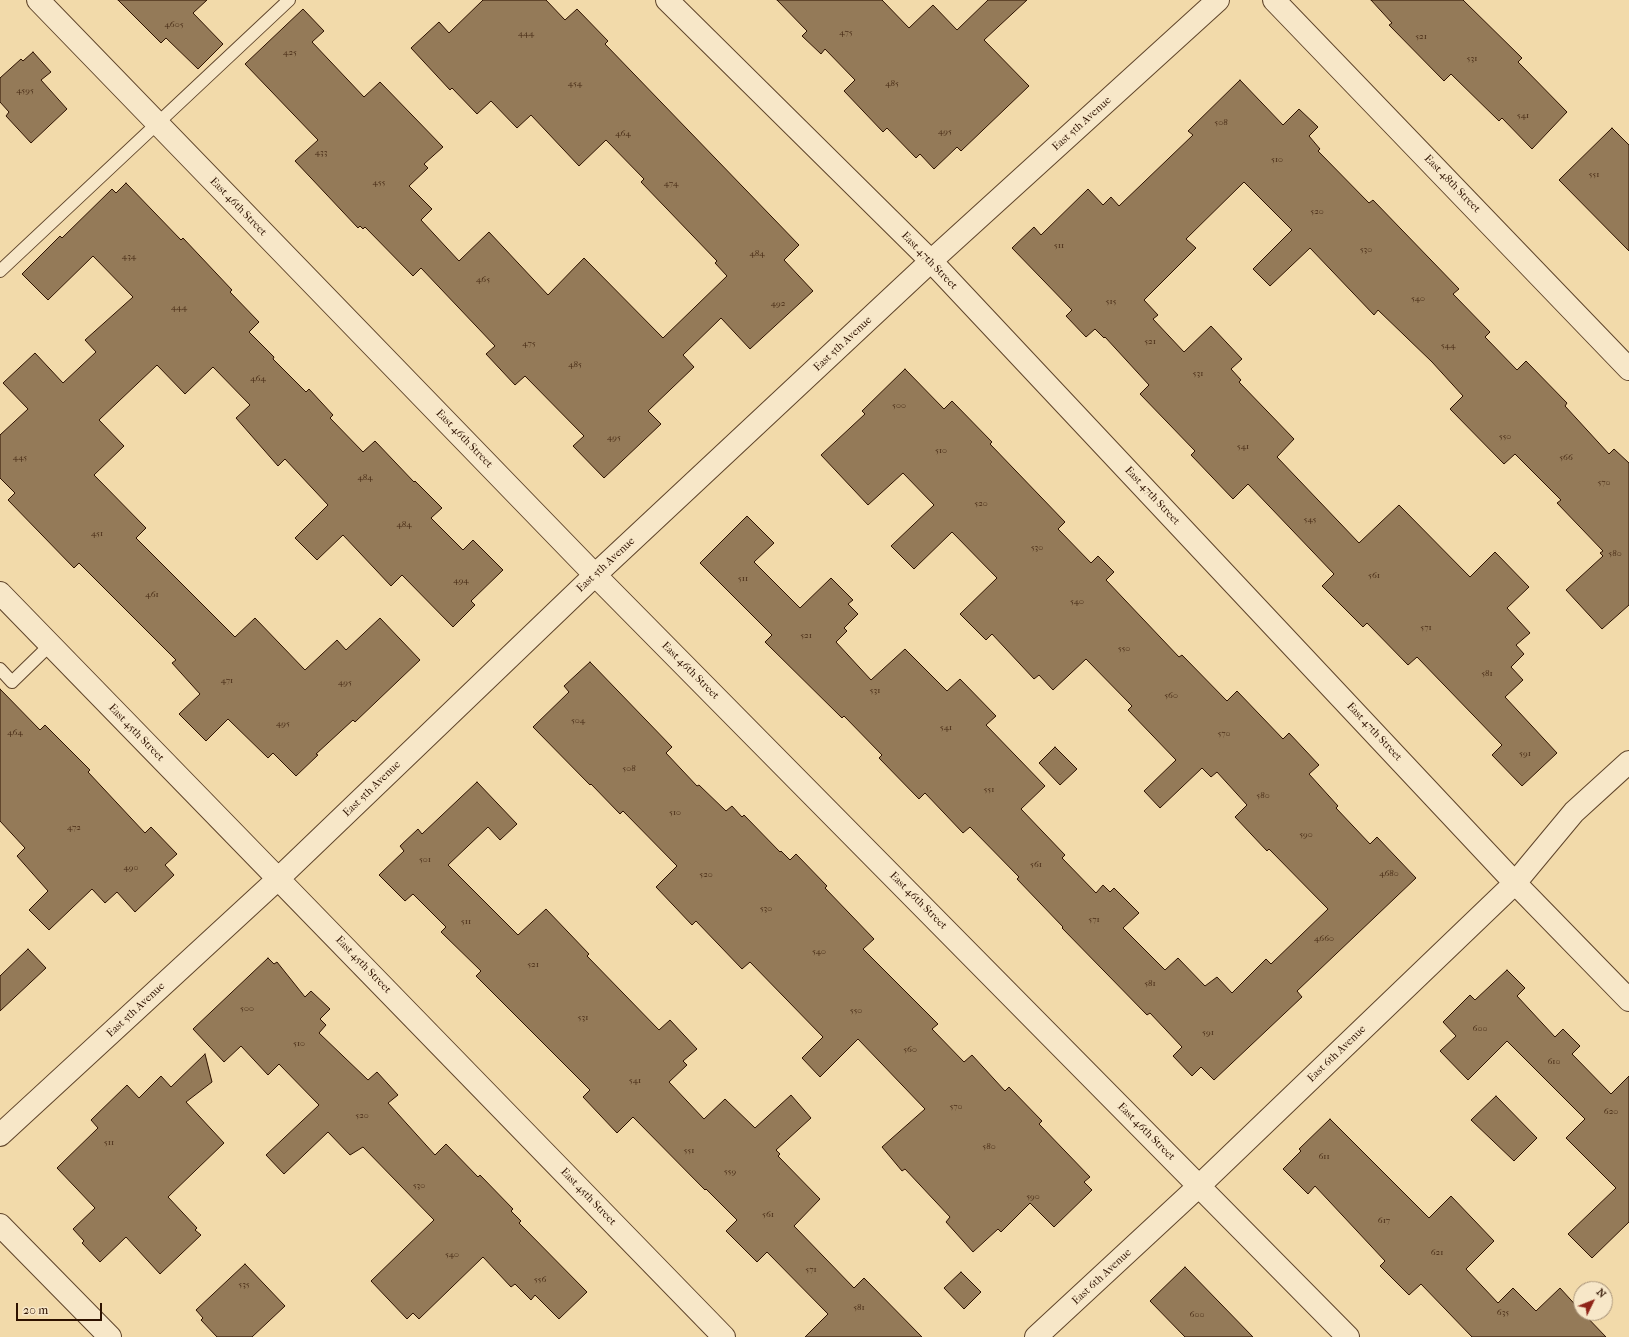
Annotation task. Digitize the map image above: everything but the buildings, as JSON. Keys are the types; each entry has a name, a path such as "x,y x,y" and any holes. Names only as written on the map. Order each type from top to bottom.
{"street":[{"name":"East 46th Street","path":"38,0 595,575 1348,1337"},
{"name":"East 47th Street","path":"667,0 931,261 1515,883 1629,1000"},
{"name":"East 5th Avenue","path":"0,1135 279,878 595,575 931,261 1218,0"},
{"name":"East 48th Street","path":"1274,0 1629,369"},
{"name":"East 45th Street","path":"0,594 279,878 724,1337"},
{"name":"East 6th Avenue","path":"1036,1337 1199,1186 1515,883 1574,812 1629,762"},
{"path":"0,1225 110,1337"}],"lane":[{"path":"0,271 288,0"},
{"path":"0,669 12,682 50,645"}]}
